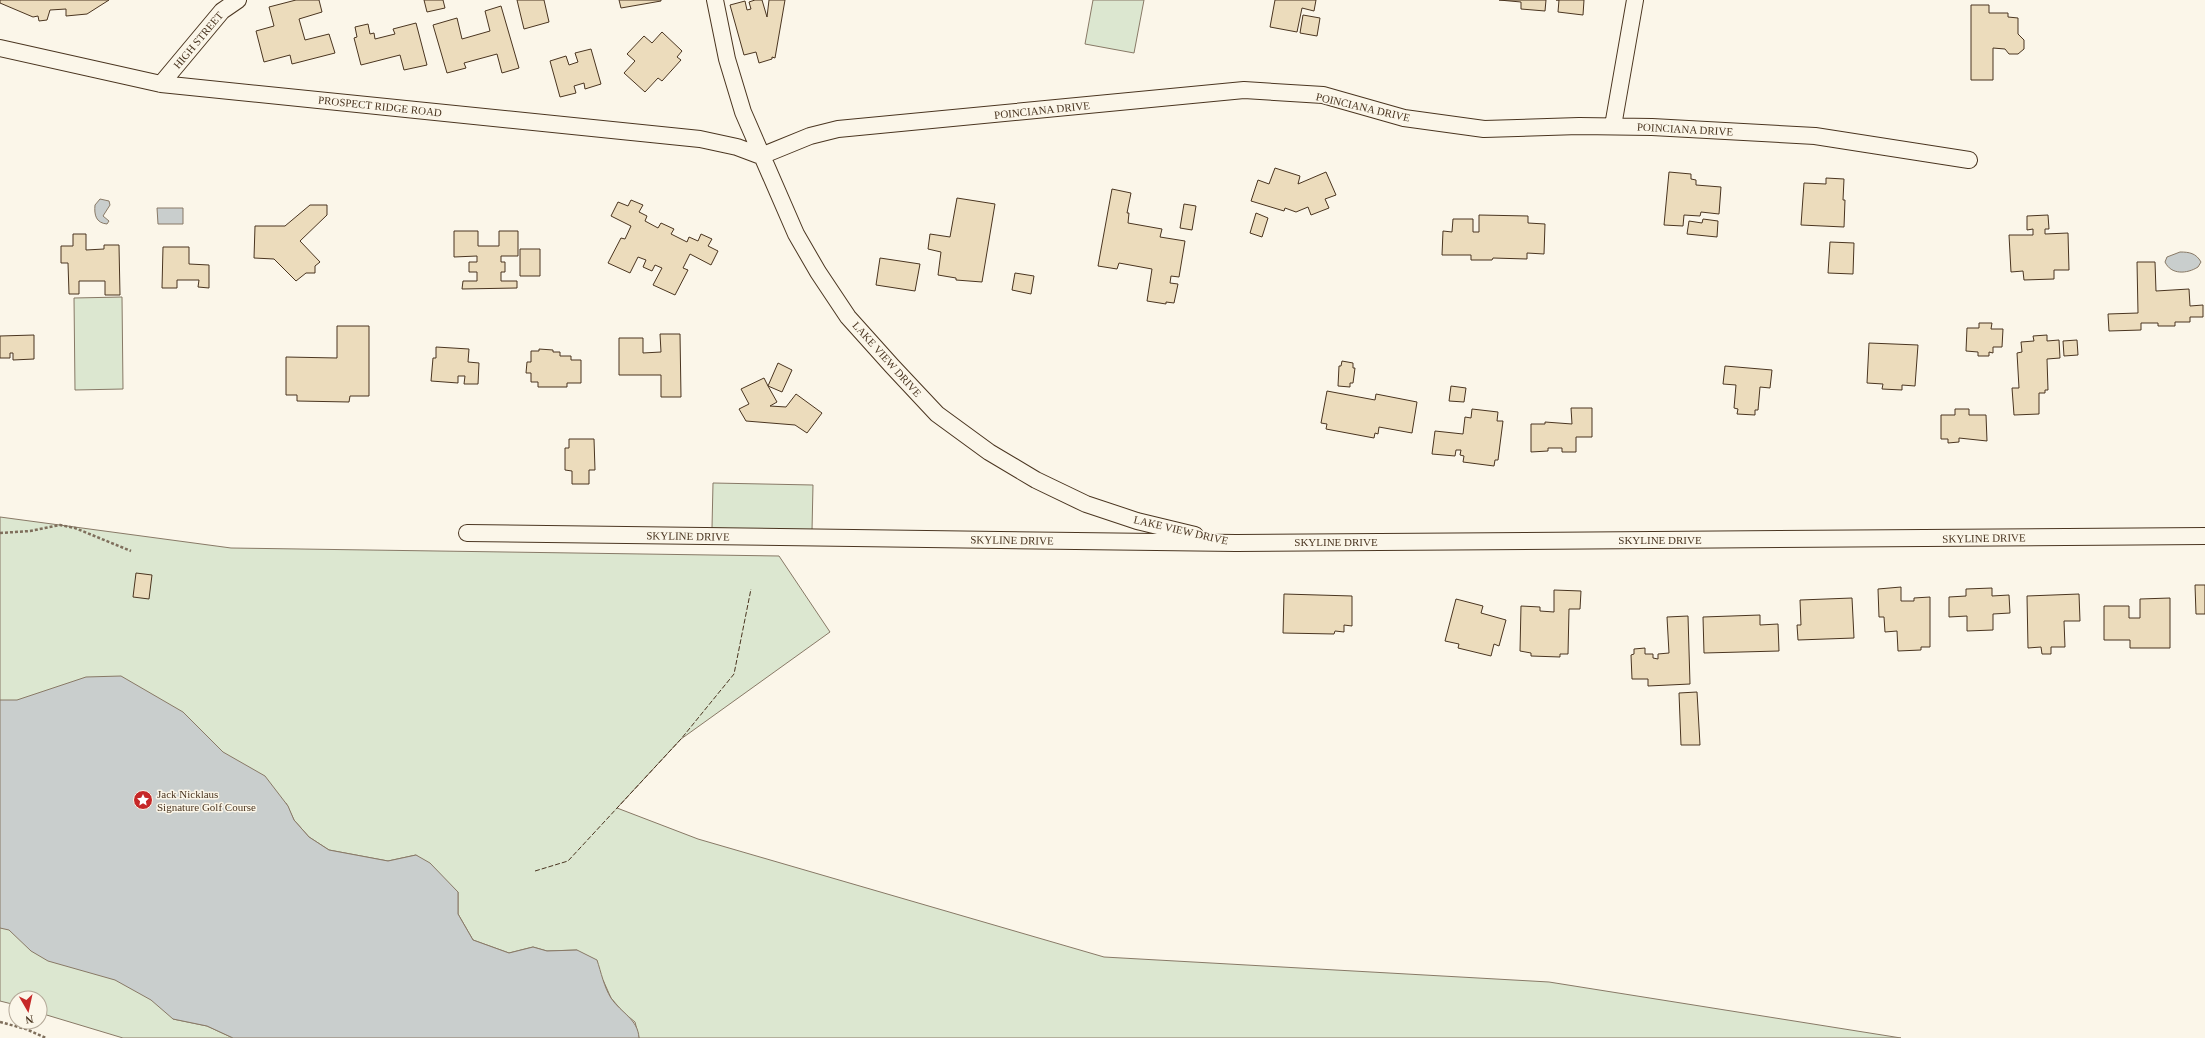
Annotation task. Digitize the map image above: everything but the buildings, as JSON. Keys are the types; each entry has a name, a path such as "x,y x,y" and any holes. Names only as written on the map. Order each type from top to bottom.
{"street":[{"name":"HIGH STREET","path":"161,84 222,11 238,0"},
{"name":"LAKE VIEW DRIVE","path":"715,0 727,59 743,112 796,234 818,272 848,317 936,414 988,452 1036,480 1086,504 1136,521 1236,543"},
{"path":"1613,126 1635,0"},
{"name":"PROSPECT RIDGE ROAD","path":"0,48 161,84 700,139 737,147 761,156"},
{"name":"POINCIANA DRIVE","path":"761,156 810,136 838,129 1244,90 1323,95 1404,118 1484,129 1613,126 1815,136 1969,160"},
{"name":"SKYLINE DRIVE","path":"467,533 1236,543 2205,536"}],"path":[{"path":"0,533 30,531 60,525 74,528 131,551"},
{"path":"0,1022 26,1029 46,1038"}],"green space":[{"path":"1093,0 1144,0 1134,53 1085,44"},
{"path":"122,297 123,389 75,390 74,298"},
{"path":"713,483 813,485 812,531 712,528"},
{"name":"Jack Nicklaus Signature Golf Course","path":"0,517 231,548 779,556 830,632 681,739 617,808 698,839 1104,957 1549,982 1901,1038 639,1038 635,1022 623,1012 611,998 603,980 577,950 547,951 533,947 509,953 473,940 458,914 458,892 416,855 388,861 329,850 309,837 294,820 286,803 173,1019 207,1026 233,1038 123,1038 48,1015 48,990 8,990 8,1003 0,1001"}],"shaded area":[{"path":"100,199 109,201 110,205 103,216 109,221 107,224 100,222 95,215 95,205"},
{"path":"157,208 183,208 183,224 158,224"},
{"path":"2180,252 2195,255 2201,262 2198,267 2184,272 2171,269 2165,262 2167,257"},
{"path":"121,676 183,712 223,752 265,776 288,806 294,820 309,837 329,850 388,861 416,855 430,863 458,892 458,914 473,940 509,953 533,947 547,951 577,950 597,960 611,998 636,1026 639,1038 233,1038 207,1026 173,1019 151,1000 115,980 48,961 31,951 9,930 0,928 0,700 17,700 86,677"}],"fence":[{"path":"535,871 568,861 681,739 734,674 751,589"}],"place":[{"name":"Jack Nicklaus Signature Golf Course","path":"143,800"}]}
